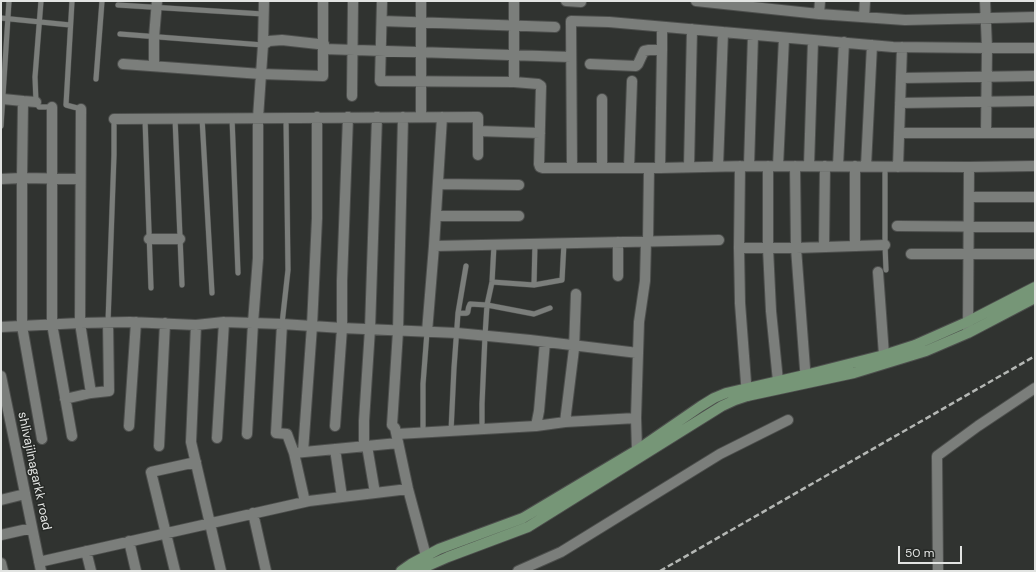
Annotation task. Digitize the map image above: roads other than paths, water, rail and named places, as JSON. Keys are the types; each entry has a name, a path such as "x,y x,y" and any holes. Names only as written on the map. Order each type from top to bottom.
{"street":[{"path":"247,434 258,258 258,118 263,45 264,1"},
{"path":"123,64 261,74 323,76 323,1"},
{"path":"352,96 353,1"},
{"path":"382,1 380,81 514,82 538,84 541,86 539,164 540,167 543,168 660,168 718,166 1035,166"},
{"path":"421,1 421,117"},
{"path":"514,1 514,82"},
{"path":"566,1 580,2"},
{"path":"696,1 819,14 905,20 1035,17"},
{"path":"819,14 820,1"},
{"path":"864,17 865,1"},
{"path":"985,1 987,48 986,133"},
{"path":"154,66 154,36 157,4"},
{"path":"382,21 555,27"},
{"path":"572,168 571,21 609,22 902,47 1035,48"},
{"path":"660,168 662,27"},
{"path":"689,167 692,29"},
{"path":"718,166 723,32"},
{"path":"747,392 740,303 739,248 753,35"},
{"path":"778,381 771,311 768,248 773,166 784,38"},
{"path":"263,45 269,41 282,40 353,50 571,56"},
{"path":"809,166 813,40"},
{"path":"838,166 844,42"},
{"path":"866,166 872,45"},
{"path":"898,167 902,47"},
{"path":"590,64 636,66 644,51 662,50"},
{"path":"901,78 1035,76"},
{"path":"629,168 632,81"},
{"path":"3,99 36,102"},
{"path":"602,99 602,168"},
{"path":"23,101 22,326 42,439"},
{"path":"900,103 1035,101"},
{"path":"52,107 52,324 72,436"},
{"path":"81,109 80,323 91,393"},
{"path":"305,502 299,453 312,326 317,218 316,117"},
{"path":"335,426 342,328 342,281 348,117"},
{"path":"375,493 366,446 364,422 370,329 377,117"},
{"path":"403,117 398,331 392,425 396,428 408,489 428,560"},
{"path":"427,332 442,117"},
{"path":"114,119 478,117 478,155"},
{"path":"478,131 540,133"},
{"path":"899,133 1035,134"},
{"path":"796,166 796,248 805,379"},
{"path":"824,247 825,166"},
{"path":"855,166 855,246"},
{"path":"968,333 970,167"},
{"path":"637,450 636,418 639,322 646,281 649,168"},
{"path":"1,179 80,179"},
{"path":"438,184 519,185"},
{"path":"969,197 1035,197"},
{"path":"436,216 519,216"},
{"path":"897,226 1035,227"},
{"path":"149,239 180,239"},
{"path":"434,246 720,240"},
{"path":"618,242 618,276"},
{"path":"739,248 885,246"},
{"path":"911,254 1035,254"},
{"path":"882,271 884,355"},
{"path":"416,571 439,549 523,518 637,450 714,398 726,393 747,392 805,379 915,345 968,322 1035,287"},
{"path":"565,422 574,349 576,294"},
{"path":"401,571 412,564 448,557 528,527 722,406 747,392 778,381 854,373 926,351 968,333 1035,298"},
{"path":"65,399 91,393 109,391 108,322"},
{"path":"1,328 108,322 196,325 224,322 282,324 457,333 638,353"},
{"path":"129,426 136,322"},
{"path":"217,438 224,322"},
{"path":"158,446 165,323"},
{"path":"282,324 276,433 287,434 299,453"},
{"path":"196,325 191,442 222,571"},
{"path":"536,426 539,412 545,342"},
{"name":"shlivajilnagarkk road","path":"1,376 40,566"},
{"path":"938,571 937,456 978,426 1035,388"},
{"path":"299,453 366,446 423,432 536,426 565,422 636,418"},
{"path":"518,571 561,552 720,454 788,420"},
{"path":"335,449 342,497"},
{"path":"175,571 152,472 196,462"},
{"path":"40,566 86,551 305,502 408,489"},
{"path":"1,500 25,494"},
{"path":"253,514 266,571"},
{"path":"1,535 32,528"},
{"path":"129,542 136,571"},
{"path":"86,551 91,571"}],"lane":[{"path":"1,126 9,1"},
{"path":"41,1 35,77 36,102 39,107 52,107"},
{"path":"72,1 66,105 81,109"},
{"path":"96,79 102,1"},
{"path":"118,5 157,4 263,14"},
{"path":"1,18 70,25"},
{"path":"120,34 263,45"},
{"path":"145,118 151,288"},
{"path":"174,118 182,285"},
{"path":"202,118 212,293"},
{"path":"232,118 238,273"},
{"path":"282,324 288,270 286,118"},
{"path":"108,322 114,119"},
{"path":"882,271 885,246 885,167"},
{"path":"492,282 534,285 562,280 564,243"},
{"path":"534,285 535,244"},
{"path":"482,429 487,305 492,282 494,245"},
{"path":"451,431 458,313 466,266"},
{"path":"458,313 468,313 470,304 487,305 534,314 550,308"},
{"path":"423,432 423,384 427,332"}],"railway":[{"path":"660,571 1035,356"}]}
